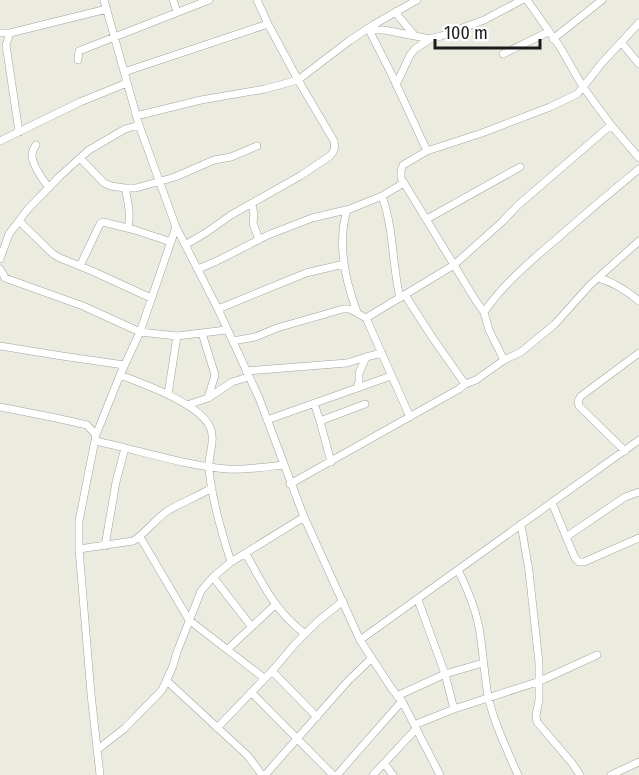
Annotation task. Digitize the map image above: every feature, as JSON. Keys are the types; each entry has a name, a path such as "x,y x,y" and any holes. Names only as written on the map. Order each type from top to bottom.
{"street":[{"path":"104,0 136,116 176,227 218,309 259,398 290,484 360,640 399,699 440,775"},
{"path":"173,0 177,12"},
{"path":"78,60 79,51 94,44 209,0"},
{"path":"185,244 300,176 333,153 335,149 334,141 298,80 257,0"},
{"path":"136,116 298,80 330,54 417,0"},
{"path":"396,85 415,49 430,39 484,20 522,0"},
{"path":"527,0 583,87 639,158"},
{"path":"554,39 602,0"},
{"path":"0,33 10,33 107,9"},
{"path":"395,12 415,36"},
{"path":"504,360 489,330 484,312 401,178 403,165 427,151 482,133 568,99 583,87 639,23"},
{"path":"124,72 268,24"},
{"path":"368,29 430,39"},
{"path":"368,29 427,151"},
{"path":"503,54 548,32"},
{"path":"10,33 6,45 19,132"},
{"path":"621,42 639,64"},
{"path":"392,75 401,72"},
{"path":"0,141 80,102 127,84"},
{"path":"0,259 9,234 19,220 80,158 89,150 125,129 139,125"},
{"path":"366,318 454,265 517,206 611,125"},
{"path":"36,144 32,155 39,175 49,188"},
{"path":"80,158 104,183 111,186 136,188 175,177 214,160 231,157 257,146"},
{"path":"427,219 520,167"},
{"path":"484,312 505,285 531,261 608,193 639,169"},
{"path":"198,269 268,235 312,218 346,210 382,196 404,183"},
{"path":"125,188 130,219 128,228"},
{"path":"382,196 387,213 396,283 402,296 465,384"},
{"path":"252,204 253,223 259,240"},
{"path":"346,210 342,226 344,264 357,312"},
{"path":"19,220 53,254 151,298"},
{"path":"80,266 103,222 171,242"},
{"path":"100,775 79,549 80,521 95,438 124,365 140,332 176,227"},
{"path":"0,239 9,234"},
{"path":"290,484 465,384 476,380 504,360 521,352 555,324 598,278 639,241"},
{"path":"218,309 306,273 344,264"},
{"path":"0,269 5,278 82,306 140,332 177,336 226,330"},
{"path":"598,278 608,280 626,290 639,301"},
{"path":"233,341 255,337 277,328 343,309 357,312 366,318 410,417"},
{"path":"202,333 215,375 208,398"},
{"path":"168,394 177,336"},
{"path":"0,346 124,365"},
{"path":"187,405 208,398 247,374 347,363 382,353"},
{"path":"625,451 579,406 578,400 639,353"},
{"path":"357,388 359,373 366,357"},
{"path":"120,375 168,394 187,405 210,426 212,439 208,466 223,537 231,562"},
{"path":"267,420 392,376"},
{"path":"314,403 331,462"},
{"path":"321,421 365,404"},
{"path":"0,407 87,426 95,438 125,448 208,466 251,469 283,465"},
{"path":"360,640 639,440"},
{"path":"105,546 116,482 125,448"},
{"path":"79,549 133,541 169,510 212,488"},
{"path":"566,537 625,497 639,492"},
{"path":"552,503 575,558 579,562 639,539"},
{"path":"97,750 125,728 162,690 201,591 213,577 231,562 304,517"},
{"path":"521,524 529,571 539,663 537,722 580,775"},
{"path":"140,537 189,620 264,678"},
{"path":"246,554 275,605 295,627 305,634"},
{"path":"458,570 472,601 479,625 483,663 493,712 518,775"},
{"path":"213,577 251,626"},
{"path":"418,600 445,674 454,709"},
{"path":"217,728 305,634 343,601"},
{"path":"228,649 275,605"},
{"path":"373,775 415,727 454,709 540,681 597,655"},
{"path":"167,681 248,756 263,775 348,681 372,658"},
{"path":"251,692 335,775 399,699 445,674 483,663"},
{"path":"272,671 317,717"},
{"path":"611,775 639,762"},
{"path":"384,763 393,775"}]}
